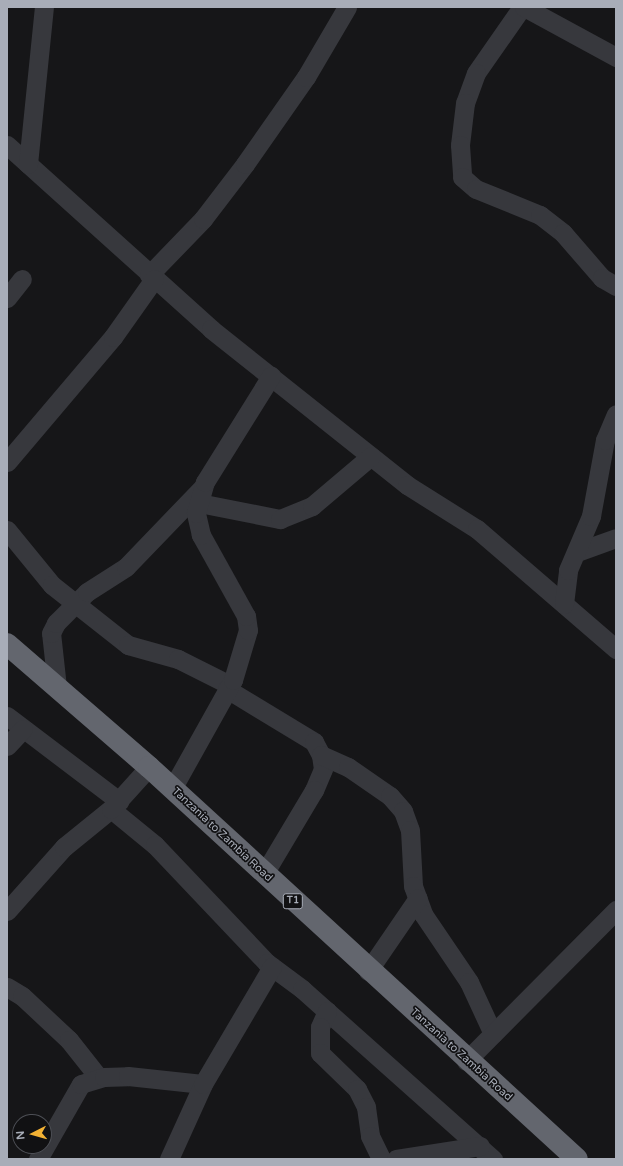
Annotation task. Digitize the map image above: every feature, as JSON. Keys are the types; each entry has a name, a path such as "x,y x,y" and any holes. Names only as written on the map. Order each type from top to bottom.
{"highway":[{"name":"Tanzania to Zambia Road","path":"7,644 149,768 466,1061 577,1159"}],"street":[{"path":"28,164 44,7"},
{"path":"7,462 113,337 152,277 203,219 245,164 306,77 347,7"},
{"path":"616,57 523,7 476,73 465,103 460,145 462,177 476,189 540,215 563,233 602,278 616,286"},
{"path":"7,145 152,277 271,376 407,485 477,529 616,649"},
{"path":"7,298 22,279"},
{"path":"172,789 228,687 243,655 248,630 246,616 201,535 196,513 201,495 271,376"},
{"path":"564,604 568,570 577,552 591,516 605,440 616,414"},
{"path":"201,495 280,519 312,506 371,456"},
{"path":"57,687 51,633 74,604 126,567 201,495"},
{"path":"7,530 52,585 74,604 128,645 178,659 228,687 314,742 321,755 323,769 314,790 264,874"},
{"path":"577,552 616,538"},
{"path":"7,716 115,805 272,967 327,1011 487,1152"},
{"path":"7,746 23,729"},
{"path":"321,755 348,767 390,796 403,811 410,830 410,861 423,914 469,982 493,1034"},
{"path":"7,911 64,847 115,805 149,768"},
{"path":"368,971 418,898"},
{"path":"466,1061 616,910"},
{"path":"169,1159 203,1084 272,967"},
{"path":"7,987 22,996 69,1040 99,1078"},
{"path":"327,1011 320,1027 320,1053 357,1089 366,1106 370,1136 381,1159"},
{"path":"38,1159 50,1144 72,1096 81,1084 99,1078 128,1076 203,1084"},
{"path":"396,1159 487,1152"}]}
